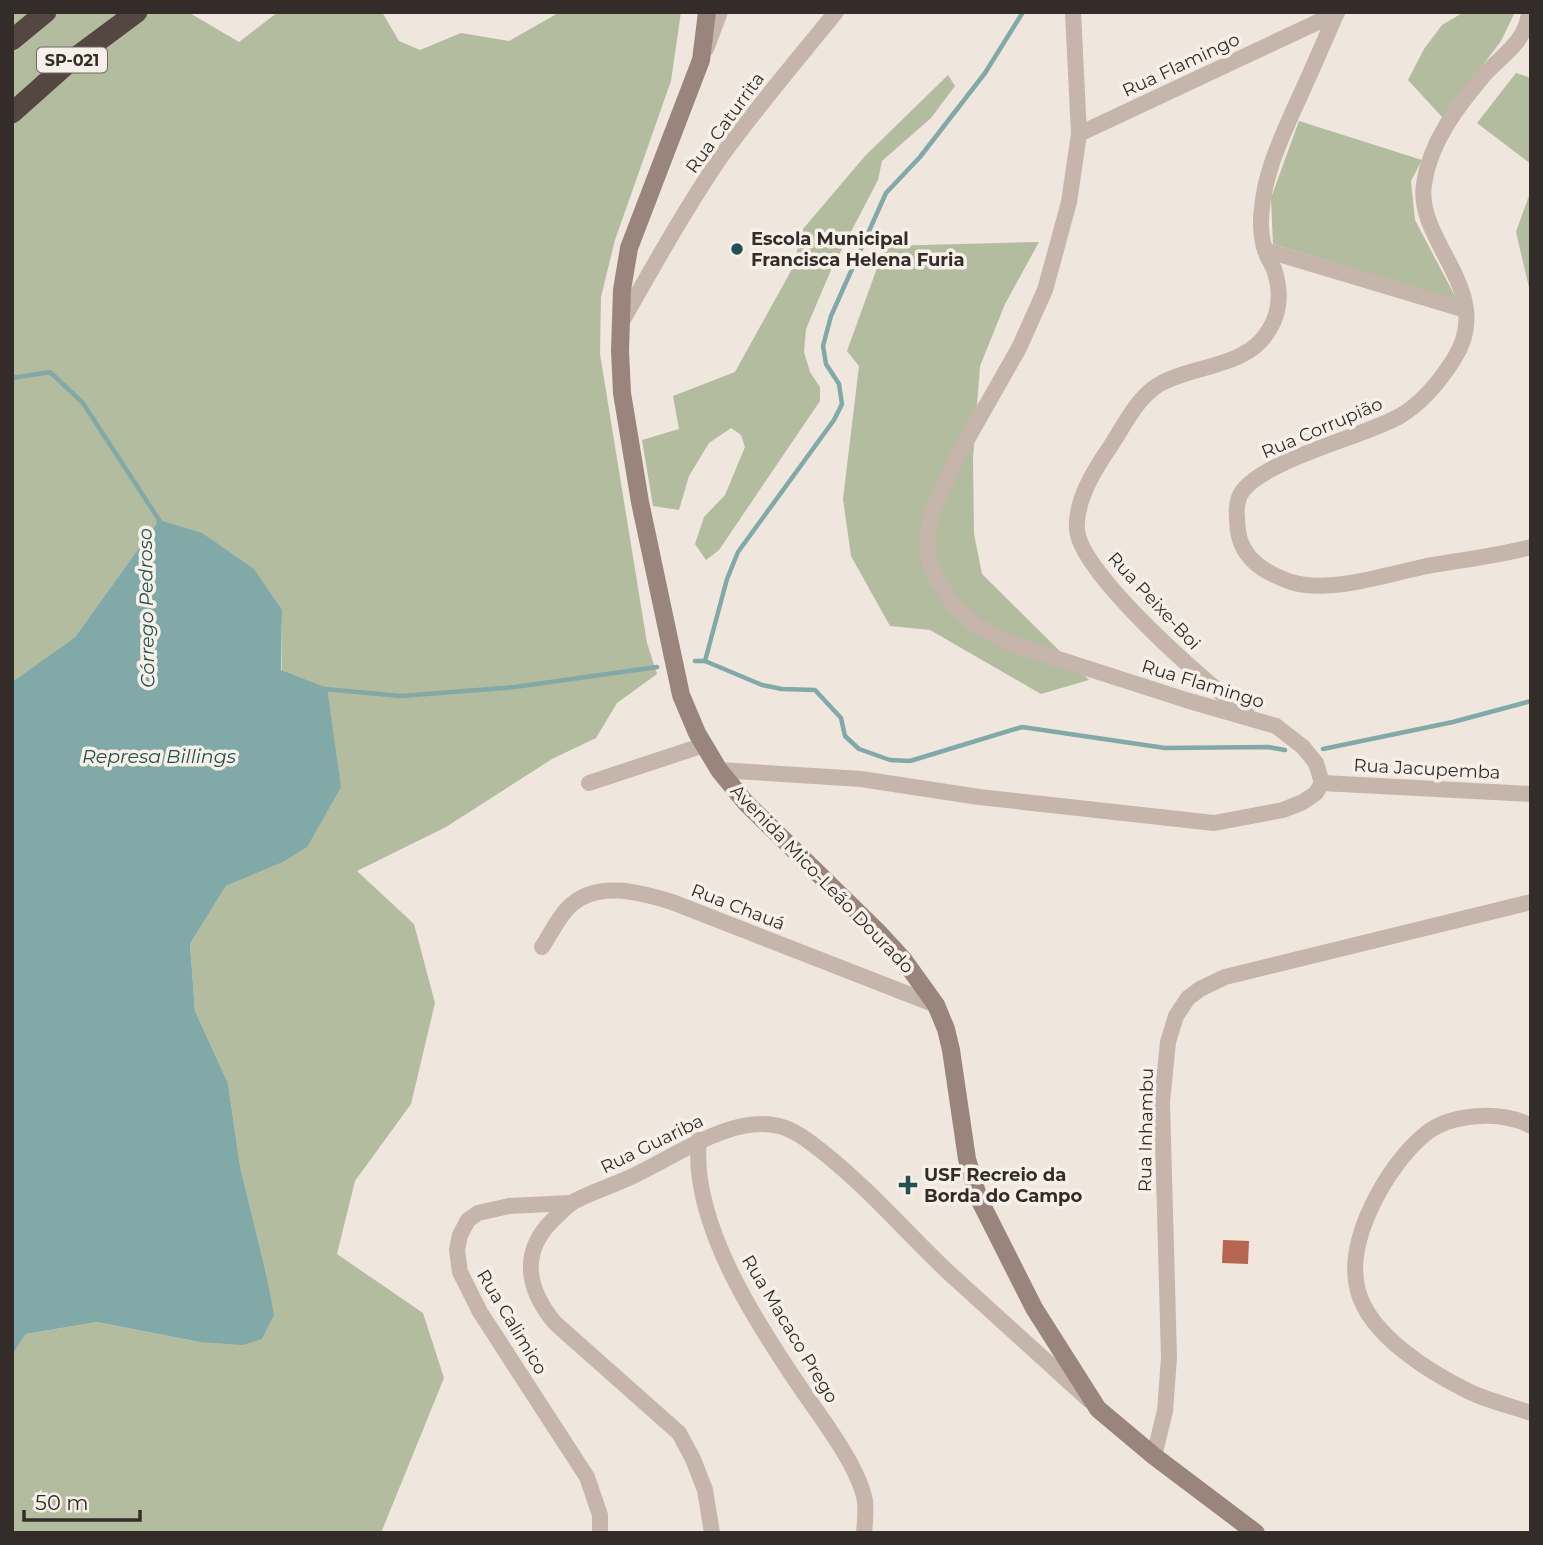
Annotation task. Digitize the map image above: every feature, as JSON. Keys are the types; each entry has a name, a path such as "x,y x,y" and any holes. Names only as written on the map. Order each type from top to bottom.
{"highway":[{"name":"SP-021","path":"12,40 46,12"},
{"name":"SP-021","path":"12,113 66,64 137,12"}],"street":[{"name":"Avenida Mico-Leão Dourado","path":"707,12 701,60 629,248 624,270 621,323 622,393 640,502 677,682 688,716 719,770 769,827 895,950 936,1005 951,1050 967,1159 979,1199 1034,1308 1098,1409 1154,1456 1256,1533"},
{"path":"701,60 720,12"},
{"name":"Rua Caturrita","path":"621,323 720,159 836,12"},
{"name":"Rua Flamingo","path":"1073,12 1079,134 1069,202 1045,290 1019,348 956,459 933,510 927,534 929,559 938,582 952,603 977,626 1012,644 1276,726 1317,762 1322,783"},
{"name":"Rua Flamingo","path":"1079,134 1337,12"},
{"name":"Rua Peixe-Boi","path":"1254,718 1197,674 1147,626 1097,571 1080,544 1076,528 1079,508 1087,486 1143,397 1172,378 1250,351 1269,330 1277,314 1280,298 1273,268 1265,250 1261,214 1264,188 1275,152 1337,12"},
{"name":"Rua Corrupião","path":"1529,12 1528,24 1519,40 1485,74 1436,140 1427,168 1423,189 1428,217 1461,286 1466,310 1463,335 1455,356 1422,399 1403,414 1384,425 1322,447 1266,472 1247,485 1239,496 1236,512 1240,545 1254,562 1268,574 1297,583 1323,585 1355,582 1531,547"},
{"path":"1265,250 1466,310"},
{"path":"624,270 640,271 655,263"},
{"path":"589,783 704,745"},
{"path":"719,770 861,779 979,797 1214,823 1283,810 1303,802 1316,793 1322,783"},
{"name":"Rua Jacupemba","path":"1322,783 1465,788 1531,794"},
{"name":"Rua Chauá","path":"542,947 568,908 584,897 611,890 640,892 936,1005"},
{"name":"Rua Inhambu","path":"1154,1456 1165,1411 1169,1358 1162,1102 1168,1042 1176,1016 1188,998 1225,977 1531,902"},
{"path":"1531,1126 1495,1116 1466,1118 1445,1123 1425,1134 1406,1154 1379,1192 1363,1223 1355,1270 1358,1291 1365,1306 1391,1340 1430,1370 1472,1393 1531,1413"},
{"name":"Rua Guariba","path":"712,1533 705,1490 694,1459 679,1433 555,1323 540,1305 532,1280 531,1257 536,1239 571,1203 641,1172 699,1140 758,1124 780,1126 803,1136 854,1177 946,1269 1098,1409"},
{"name":"Rua Macaco Prego","path":"699,1140 697,1161 712,1233 782,1360 857,1476 865,1502 864,1533"},
{"name":"Rua Calimico","path":"571,1203 509,1206 478,1213 468,1220 460,1235 457,1250 460,1272 480,1312 586,1477 600,1515 600,1533"}],"green space":[{"path":"12,12 188,12 239,42 278,12 382,12 399,41 420,50 461,33 509,41 560,12 681,12 671,81 615,240 601,297 600,354 647,643 657,674 617,703 596,738 552,759 446,827 357,871 414,924 435,1003 411,1104 355,1181 337,1254 423,1313 444,1378 381,1533 12,1533 12,1355 26,1334 97,1322 199,1342 262,1339 273,1315 266,1273 240,1166 228,1083 195,1011 190,944 226,886 281,863 282,610 159,520 75,637 12,682"},
{"path":"1464,12 1515,12 1501,41 1443,118 1408,80 1424,49 1442,25"},
{"path":"1516,73 1531,78 1531,164 1477,123"},
{"path":"948,75 955,86 931,118 882,161 878,180 831,270 806,329 804,352 810,372 820,387 820,401 719,550 706,560 695,544 704,517 725,495 745,447 741,435 731,428 709,443 689,476 679,510 653,506 642,440 679,429 673,396 735,372 792,269 803,229 865,156"},
{"path":"1299,121 1422,160 1411,181 1415,220 1457,300 1273,244 1271,198"},
{"path":"1531,190 1531,296 1516,232"},
{"path":"1039,242 1005,304 980,366 973,458 974,534 982,574 1089,680 1041,694 930,630 890,626 851,556 843,499 859,366 847,351 885,246"}],"water":[{"name":"Represa Billings","path":"159,520 202,533 254,569 282,610 281,670 327,688 341,787 307,847 281,863 226,886 190,944 195,1011 228,1083 240,1166 274,1315 262,1339 243,1345 199,1342 97,1322 26,1334 12,1355 12,682 75,637"}],"building":[{"path":"1223,1240 1249,1241 1248,1264 1222,1263"}],"waterway":[{"path":"705,661 727,579 738,552 834,420 842,404 839,384 826,364 823,346 831,316 886,193 920,157 985,73 1023,12"},
{"name":"Córrego Pedroso","path":"12,378 50,372 83,403 159,520 159,524"},
{"path":"695,661 705,661 762,685 782,689 815,690 841,718 845,736 859,749 890,760 910,761 1022,727 1165,748 1268,747 1285,750"},
{"path":"324,689 401,696 515,687 657,667"},
{"path":"1323,749 1453,722 1531,701"}],"place":[{"name":"Escola Municipal Francisca Helena Furia","path":"737,249"},
{"name":"USF Recreio da Borda do Campo","path":"908,1185"}]}
